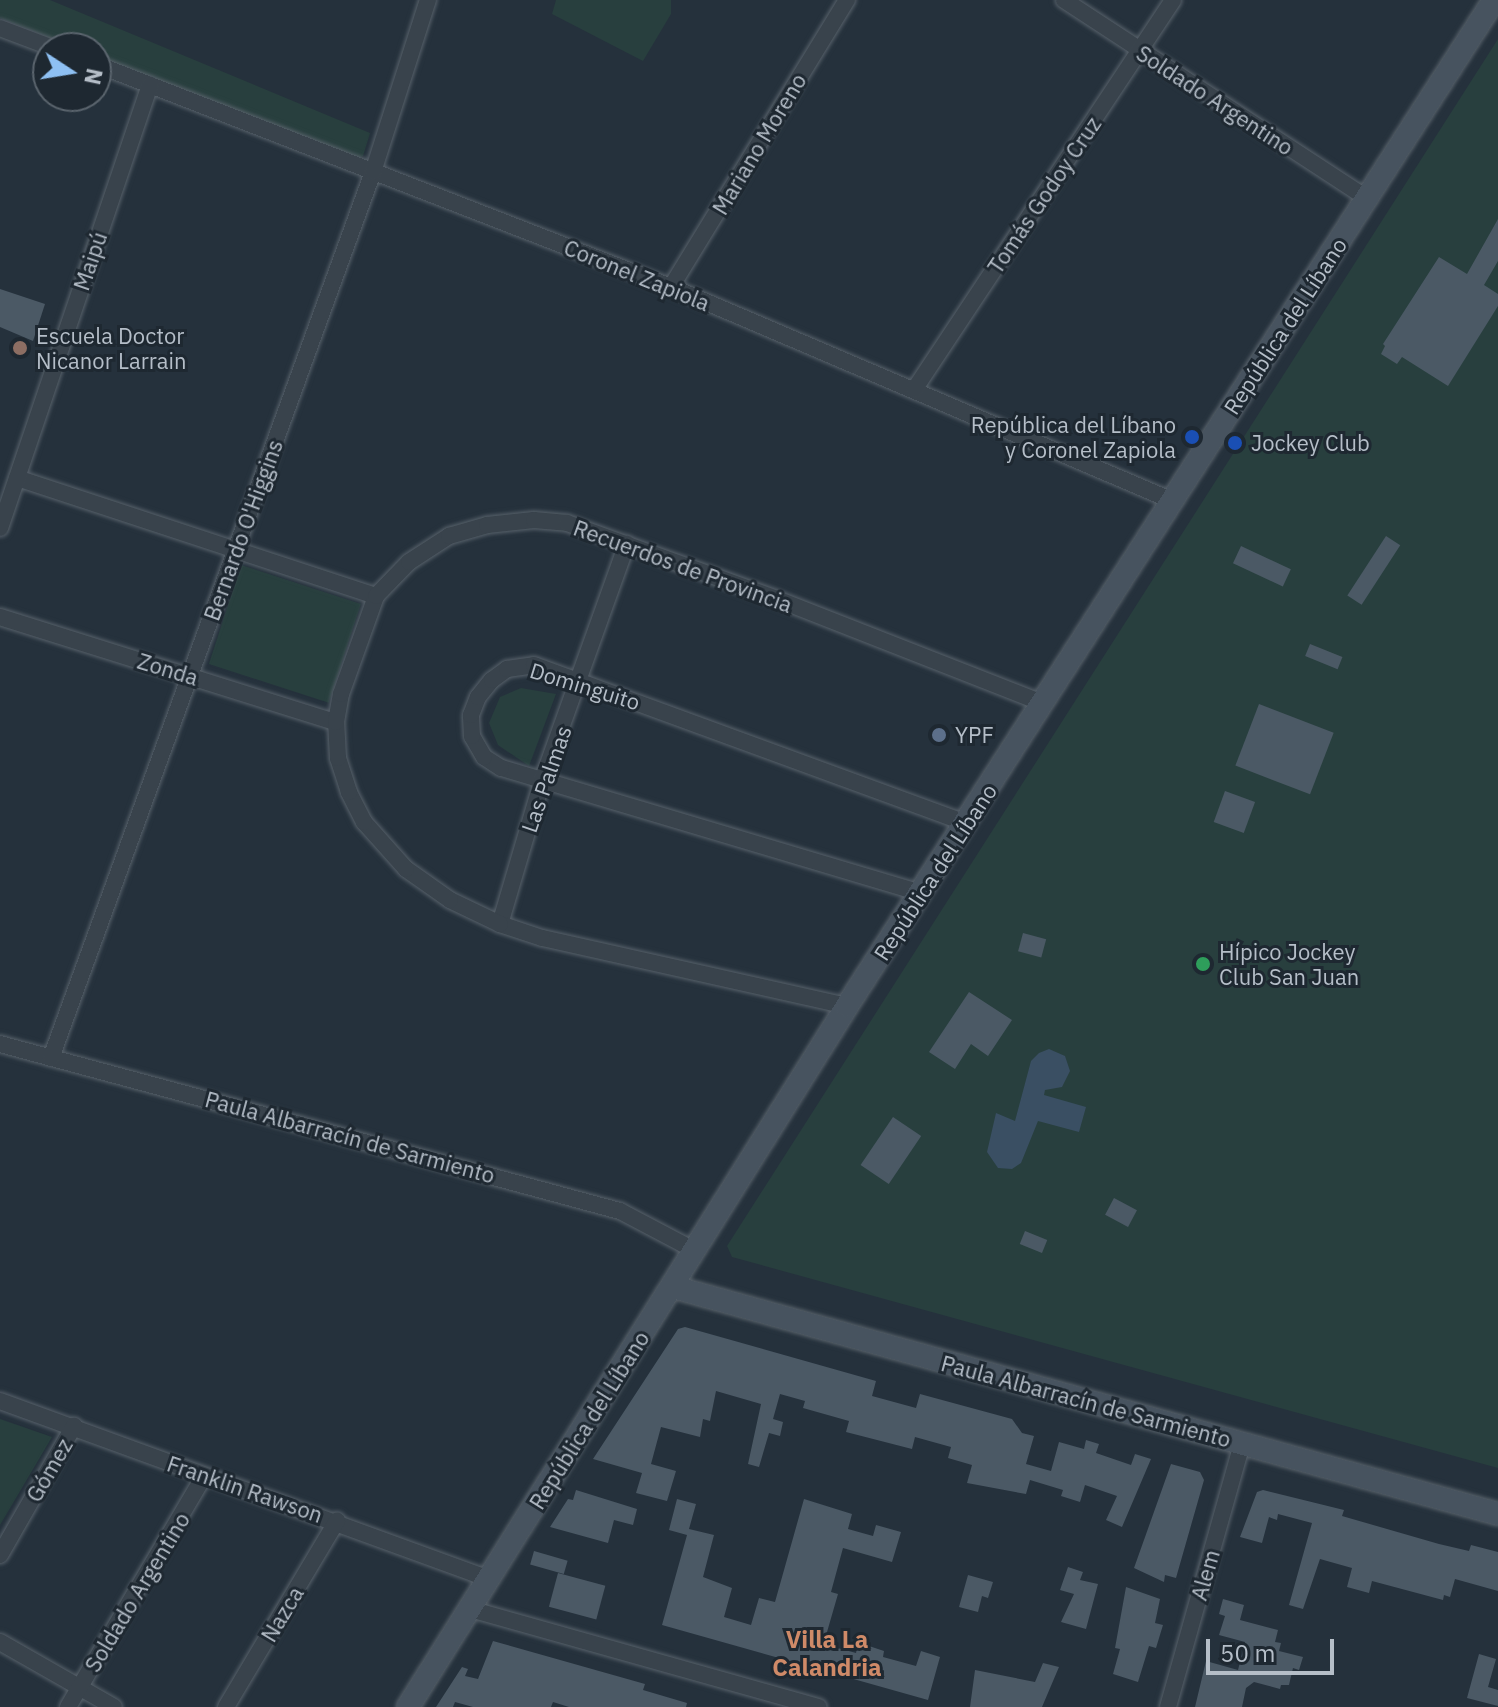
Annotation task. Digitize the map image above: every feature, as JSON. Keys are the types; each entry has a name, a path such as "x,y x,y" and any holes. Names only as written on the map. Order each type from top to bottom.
{"main road":[{"name":"República del Líbano","path":"408,1707 673,1287 692,1249 1494,0"},
{"name":"Paula Albarracín de Sarmiento","path":"673,1287 1498,1514"}],"street":[{"name":"Bernardo O'Higgins","path":"51,1058 373,172 428,0"},
{"name":"Mariano Moreno","path":"671,287 847,0"},
{"name":"Soldado Argentino","path":"1064,0 1367,198"},
{"name":"Tomás Godoy Cruz","path":"914,390 1173,0"},
{"path":"0,28 32,40"},
{"name":"Coronel Zapiola","path":"112,70 671,287 1173,501"},
{"name":"Maipú","path":"0,528 150,85"},
{"path":"17,478 376,596"},
{"name":"Recuerdos de Provincia","path":"847,1006 542,938 500,924 427,886 386,850 364,822 349,792 338,758 336,722 341,694 376,596 409,562 449,536 487,525 534,520 567,523 1043,703"},
{"name":"Las Palmas","path":"500,924 542,781 581,680 627,544"},
{"name":"Zonda","path":"0,617 336,722"},
{"name":"Dominguito","path":"921,893 501,768 484,757 472,736 471,715 478,697 492,680 521,665 534,665 966,823"},
{"name":"Paula Albarracín de Sarmiento","path":"0,1044 620,1211 692,1249"},
{"name":"Franklin Rawson","path":"0,1401 337,1521 489,1579"},
{"name":"Gómez","path":"0,1555 74,1426"},
{"name":"Alem","path":"1168,1707 1242,1443"},
{"name":"Soldado Argentino","path":"68,1707 204,1476"},
{"name":"Nazca","path":"226,1707 337,1521"},
{"path":"470,1609 819,1707"},
{"path":"0,1642 114,1707"}],"green space":[{"path":"0,0 50,0 370,133 363,156 354,159 112,62 112,32 35,32 0,18"},
{"path":"556,0 671,0 671,14 643,61 552,14"},
{"name":"Hípico Jockey Club San Juan","path":"1498,39 1498,1468 732,1257 727,1246"},
{"path":"241,565 361,604 329,703 209,664"},
{"path":"521,688 556,694 529,766 498,745 489,723 500,697"},
{"path":"0,1419 52,1437 0,1525"}],"water":[{"path":"1049,1049 1065,1056 1070,1071 1062,1087 1045,1090 1044,1095 1086,1107 1079,1132 1038,1121 1021,1163 1012,1169 998,1168 987,1152 996,1113 1015,1121 1031,1061"}],"building":[{"path":"1498,219 1498,261 1484,285 1498,294 1498,306 1448,386 1402,357 1397,364 1381,354 1383,344 1439,257 1467,274"},
{"path":"0,289 45,304 33,341 0,327"},
{"path":"1386,536 1400,545 1362,605 1347,596"},
{"path":"1241,546 1291,569 1283,586 1233,563"},
{"path":"1310,644 1342,657 1338,669 1305,656"},
{"path":"1259,704 1334,733 1310,794 1235,766"},
{"path":"1225,791 1255,802 1244,833 1214,822"},
{"path":"1023,933 1046,939 1041,958 1018,951"},
{"path":"969,992 1012,1020 988,1056 971,1044 955,1069 929,1052"},
{"path":"893,1117 921,1136 889,1184 861,1165"},
{"path":"1114,1198 1137,1210 1128,1227 1105,1215"},
{"path":"1025,1231 1047,1240 1042,1253 1020,1244"},
{"path":"685,1327 876,1381 872,1396 916,1408 920,1394 1012,1419 1022,1433 1034,1436 1026,1464 1051,1471 1059,1442 1084,1449 1086,1440 1099,1444 1096,1453 1131,1465 1135,1454 1151,1459 1122,1527 1106,1520 1117,1496 1085,1485 1080,1502 1061,1496 1063,1490 1030,1480 1026,1494 967,1483 972,1465 948,1458 951,1447 915,1437 912,1449 846,1432 849,1421 803,1408 805,1401 780,1394 773,1419 783,1422 780,1436 769,1433 759,1467 748,1464 761,1404 716,1391 710,1421 703,1419 700,1437 661,1427 651,1464 676,1471 667,1501 636,1493 642,1473 593,1459 678,1329"},
{"path":"1171,1464 1200,1472 1204,1480 1176,1578 1165,1575 1164,1582 1134,1568"},
{"path":"576,1490 637,1509 633,1525 614,1520 608,1543 550,1527 568,1499 573,1500"},
{"path":"1263,1490 1344,1510 1342,1516 1439,1544 1469,1551 1471,1545 1498,1552 1498,1591 1455,1579 1450,1597 1444,1595 1443,1600 1372,1581 1369,1593 1347,1587 1352,1568 1320,1559 1303,1609 1289,1605 1312,1523 1278,1514 1277,1520 1269,1517 1262,1543 1240,1537 1257,1492"},
{"path":"677,1499 696,1504 689,1529 714,1535 703,1577 732,1588 724,1617 751,1625 759,1598 775,1602 804,1499 852,1514 848,1529 873,1536 876,1525 901,1532 892,1562 843,1548 831,1592 838,1594 825,1639 829,1639 827,1645 856,1653 857,1648 868,1651 869,1646 884,1651 883,1657 916,1666 921,1651 940,1657 928,1700 662,1625 687,1535 669,1530"},
{"path":"534,1551 568,1561 564,1574 530,1564"},
{"path":"1068,1567 1083,1572 1080,1580 1098,1584 1086,1629 1061,1622 1074,1594 1060,1590"},
{"path":"558,1573 605,1586 596,1619 549,1607"},
{"path":"968,1575 993,1582 988,1598 982,1596 978,1612 959,1607"},
{"path":"1126,1587 1160,1599 1155,1623 1163,1625 1156,1648 1149,1646 1138,1682 1113,1674 1120,1649 1115,1648"},
{"path":"1223,1599 1244,1605 1240,1620 1278,1630 1275,1642 1281,1643 1279,1651 1303,1657 1299,1670 1293,1668 1289,1685 1281,1685 1280,1689 1254,1682 1246,1688 1242,1707 1195,1707 1206,1661 1238,1670 1245,1642 1219,1635 1225,1616 1219,1614"},
{"path":"493,1641 645,1684 643,1690 687,1703 686,1707 569,1707 553,1702 551,1707 473,1707 455,1702 453,1707 436,1707 462,1667 468,1669 465,1676 478,1679"},
{"path":"1479,1654 1496,1659 1488,1687 1498,1690 1498,1706 1467,1698"},
{"path":"1043,1663 1059,1667 1042,1707 970,1707 975,1670 1035,1682"}],"place":[{"name":"Escuela Doctor Nicanor Larrain","path":"20,348"},
{"name":"República del Líbano y Coronel Zapiola","path":"1192,437"},
{"name":"Jockey Club","path":"1235,443"},
{"name":"YPF","path":"939,735"},
{"name":"Hípico Jockey Club San Juan","path":"1203,964"}],"district":[{"name":"Villa La Calandria","path":"827,1654"}]}
